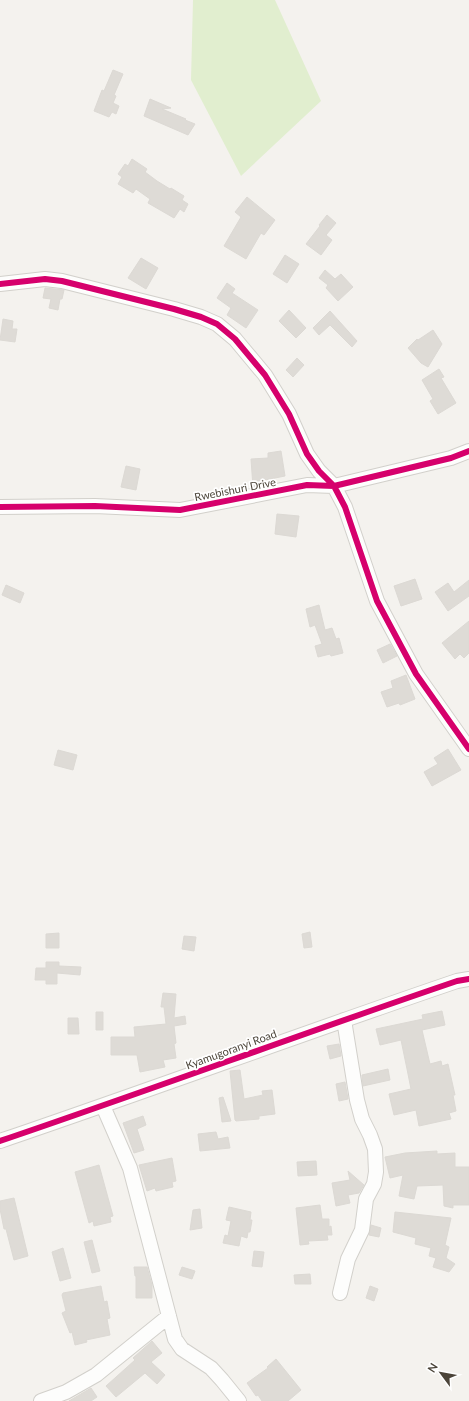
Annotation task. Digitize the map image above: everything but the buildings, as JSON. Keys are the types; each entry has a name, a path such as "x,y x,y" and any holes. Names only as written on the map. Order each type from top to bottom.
{"street":[{"path":"0,284 45,279 62,281 201,317 217,324 235,339 265,376 289,414 307,454 319,471 334,486 345,507 377,601 416,674 469,749"},
{"name":"Rwebishuri Drive","path":"0,507 95,506 180,510 307,485 334,486 451,458 469,451"},
{"name":"Kyamugoranyi Road","path":"0,1141 344,1020 469,978"},
{"path":"340,1293 348,1259 362,1230 366,1199 374,1184 376,1172 375,1148 362,1119 357,1100 344,1020"},
{"path":"103,1106 130,1168 175,1338 182,1349 211,1368 239,1401"},
{"path":"41,1401 66,1392 96,1375 169,1316"}],"green space":[{"path":"193,0 275,0 321,101 241,176 191,80"}],"cycle path":[{"path":"0,284 45,279 62,281 201,317 217,324 235,339 265,375 289,414 307,454 319,471 334,486 345,507 377,601 416,674 469,749"},
{"path":"0,507 95,506 180,510 307,485 334,486 451,458 469,451"},
{"path":"0,1141 457,981 469,979"}]}
